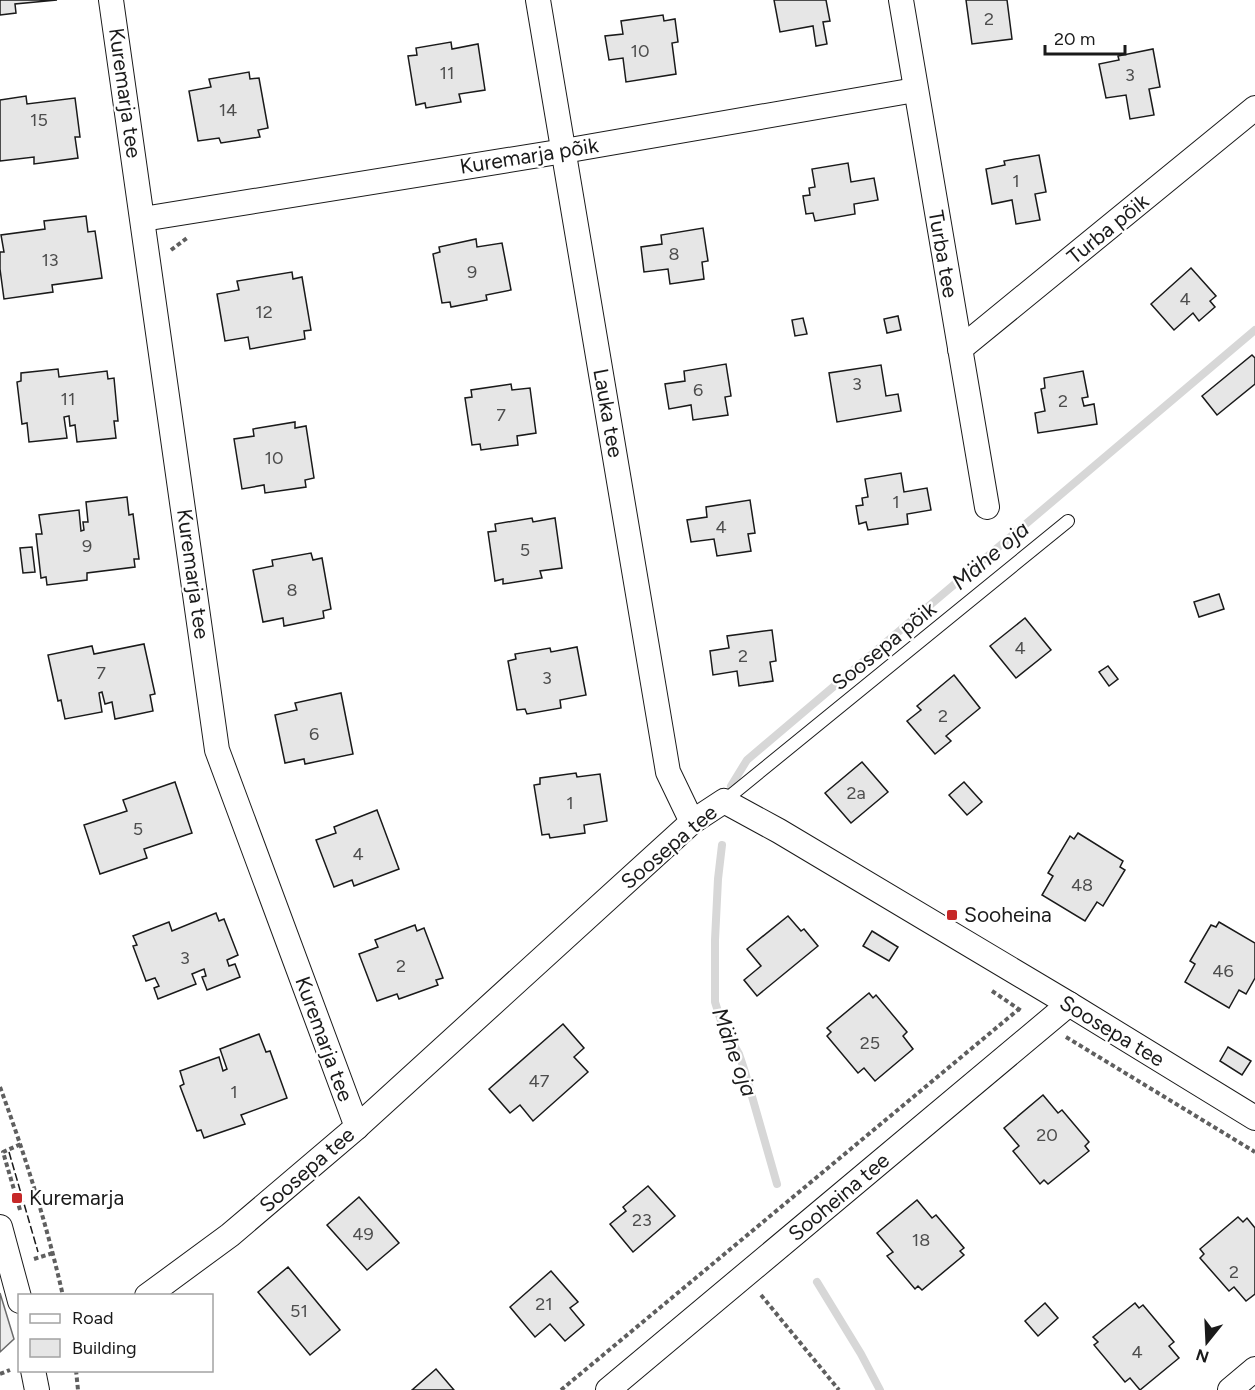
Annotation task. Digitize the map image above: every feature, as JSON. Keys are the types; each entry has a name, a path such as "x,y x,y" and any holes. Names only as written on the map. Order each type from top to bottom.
{"street":[{"name":"Kuremarja tee","path":"111,0 217,750 357,1127"},
{"name":"Lauka tee","path":"538,0 668,772 692,822"},
{"name":"Turba tee","path":"901,0 987,507"},
{"name":"Kuremarja põik","path":"143,219 564,151 915,90"},
{"name":"Turba põik","path":"960,350 1255,108"},
{"name":"Soosepa tee","path":"150,1294 230,1235 357,1127 692,822 724,801 779,831 1069,1004 1255,1118"},
{"name":"Sooheina tee","path":"608,1390 1069,1004"},
{"path":"0,1227 18,1294"},
{"path":"1230,1390 1255,1369"},
{"path":"33,1372 37,1390"}],"lane":[{"name":"Soosepa põik","path":"724,801 1068,521"}],"path":[{"path":"149,258 163,255 193,233"},
{"path":"561,1390 1019,1009"},
{"path":"0,1087 21,1144 63,1294"},
{"path":"21,1144 3,1152 22,1218"},
{"path":"31,1248 32,1259 53,1253"},
{"path":"727,1253 839,1390"},
{"path":"76,1372 78,1390"}],"shaded area":[{"path":"0,1293 14,1339 0,1352"}],"building":[{"path":"0,0 57,0 15,4 16,13 0,15"},
{"path":"774,0 826,0 830,21 823,22 827,44 816,46 813,26 780,32"},
{"path":"966,0 1007,0 1012,39 972,44"},
{"path":"663,15 664,21 675,19 678,42 672,43 676,74 626,82 623,58 609,60 605,36 623,34 621,21"},
{"path":"451,42 452,49 478,44 485,90 459,94 461,102 426,108 425,103 416,105 408,56 417,55 416,48"},
{"path":"1153,49 1160,87 1149,89 1154,115 1130,119 1126,95 1106,98 1099,64 1119,60 1118,56"},
{"path":"249,72 250,79 259,78 268,128 258,130 260,137 221,143 219,138 198,141 189,91 211,87 209,79"},
{"path":"26,96 27,104 75,98 80,137 75,137 78,158 34,164 34,157 0,161 0,100"},
{"path":"1039,155 1046,192 1035,194 1040,220 1016,224 1012,200 992,204 986,169 1005,165 1004,161"},
{"path":"848,163 851,182 874,178 878,200 854,204 855,214 815,221 813,213 806,214 803,196 810,195 809,188 815,187 812,169"},
{"path":"86,216 88,232 95,231 102,278 52,285 53,292 4,299 0,269 0,252 4,252 1,235 45,229 44,221"},
{"path":"703,228 708,261 702,262 704,279 670,284 668,269 644,272 641,247 662,244 661,235"},
{"path":"476,239 477,247 502,243 511,290 486,295 487,300 451,307 450,302 442,303 433,254 440,252 439,247"},
{"path":"1191,268 1216,296 1210,301 1215,307 1199,321 1193,313 1174,330 1151,304"},
{"path":"292,272 293,279 302,277 311,330 304,331 305,339 250,349 248,337 225,341 217,294 239,290 237,281"},
{"path":"898,316 901,330 887,333 884,319"},
{"path":"803,318 807,334 795,336 792,320"},
{"path":"1252,355 1255,358 1255,384 1217,415 1202,396"},
{"path":"726,364 731,396 725,397 728,415 693,420 691,405 669,409 665,384 685,381 684,371"},
{"path":"881,365 886,396 898,394 901,411 837,422 829,373"},
{"path":"58,369 59,377 107,371 108,379 114,378 118,421 114,421 116,438 77,442 75,425 70,426 69,416 64,417 67,438 29,442 27,423 22,424 17,382 21,381 21,373"},
{"path":"1083,371 1088,397 1082,398 1084,406 1094,404 1097,424 1038,433 1035,413 1045,411 1041,389 1045,388 1044,378"},
{"path":"511,384 512,390 530,388 536,433 517,436 518,445 481,450 480,444 472,445 465,398 472,397 471,390"},
{"path":"295,422 295,428 306,426 314,478 305,480 306,487 265,493 264,485 242,489 234,439 254,436 253,429"},
{"path":"901,473 904,492 927,488 931,510 907,514 908,524 868,530 866,522 859,524 856,506 863,505 862,498 868,497 865,479"},
{"path":"127,497 129,515 133,514 139,559 134,559 135,567 87,573 87,580 47,585 46,577 41,578 36,534 42,534 39,515 79,510 81,531 84,530 83,522 88,522 86,502"},
{"path":"750,500 755,533 748,534 751,551 717,556 714,539 691,542 687,520 707,517 706,507"},
{"path":"532,518 533,522 555,518 562,568 540,571 542,578 503,584 503,579 495,581 488,532 496,531 495,524"},
{"path":"32,547 35,572 23,573 20,548"},
{"path":"311,553 313,560 322,558 331,609 323,611 324,618 284,626 283,618 263,622 253,570 273,566 272,560"},
{"path":"1219,594 1224,609 1199,617 1194,602"},
{"path":"1025,618 1051,650 1016,678 990,646"},
{"path":"772,630 776,661 770,662 773,681 739,686 737,671 713,675 710,651 729,648 727,636"},
{"path":"144,644 155,694 150,695 153,711 115,719 112,702 105,704 102,692 99,693 102,712 65,719 61,700 58,701 48,655 92,646 94,654"},
{"path":"577,647 586,695 560,700 561,708 527,714 525,709 517,710 508,661 516,659 515,654 550,648 551,652"},
{"path":"1108,666 1118,679 1109,686 1099,672"},
{"path":"954,675 980,708 946,736 951,741 935,754 907,721 921,710 917,706"},
{"path":"341,693 353,754 305,764 304,759 285,763 275,715 297,710 295,703"},
{"path":"862,762 888,792 851,823 825,793"},
{"path":"576,773 577,777 600,774 607,821 584,825 585,833 550,838 549,834 542,835 534,785 540,784 540,778"},
{"path":"175,782 192,833 144,849 147,858 100,874 84,825 127,811 123,800"},
{"path":"964,782 982,802 967,815 949,795"},
{"path":"377,810 399,869 354,886 352,880 334,887 316,840 336,833 334,827"},
{"path":"1078,833 1123,861 1120,867 1125,870 1103,906 1097,902 1085,921 1042,895 1053,876 1048,873 1070,836 1074,839"},
{"path":"216,913 219,921 224,919 238,955 227,960 229,966 235,964 240,977 207,990 202,977 206,976 204,969 192,974 196,984 158,999 154,988 159,986 155,978 146,981 133,946 137,945 133,936 169,922 172,931"},
{"path":"788,916 801,931 804,929 818,946 757,996 744,980 761,966 747,949"},
{"path":"1219,922 1255,943 1255,978 1246,994 1239,990 1229,1008 1185,982 1195,964 1190,961 1211,925 1216,927"},
{"path":"415,925 417,931 424,928 443,978 436,980 438,985 399,999 397,994 377,1001 359,954 378,947 375,940"},
{"path":"872,931 898,947 889,961 863,946"},
{"path":"869,993 873,998 876,995 907,1032 903,1036 913,1049 875,1081 864,1068 858,1073 827,1036 831,1032 827,1028"},
{"path":"563,1024 584,1048 574,1057 588,1072 533,1121 520,1105 510,1113 489,1089"},
{"path":"259,1034 266,1052 270,1051 287,1098 241,1115 245,1124 204,1138 201,1130 197,1131 180,1086 184,1084 180,1071 219,1057 223,1071 227,1069 220,1049"},
{"path":"1228,1047 1251,1061 1242,1075 1220,1061"},
{"path":"1043,1095 1058,1113 1062,1110 1089,1142 1085,1146 1089,1151 1048,1184 1044,1180 1040,1184 1013,1151 1019,1146 1004,1128"},
{"path":"648,1186 675,1216 633,1252 610,1224 626,1211 623,1207"},
{"path":"359,1197 399,1243 367,1270 327,1225"},
{"path":"917,1200 932,1218 936,1215 964,1248 960,1251 964,1255 922,1290 918,1286 915,1289 887,1256 893,1252 877,1233"},
{"path":"1238,1217 1243,1222 1247,1218 1255,1228 1255,1294 1246,1301 1234,1287 1229,1291 1200,1258 1204,1254 1200,1249"},
{"path":"288,1267 340,1330 310,1355 258,1292"},
{"path":"551,1271 578,1302 570,1308 584,1325 565,1341 550,1324 535,1337 510,1307"},
{"path":"1045,1303 1058,1318 1038,1336 1025,1321"},
{"path":"1135,1303 1139,1308 1143,1305 1174,1342 1169,1346 1179,1358 1140,1390 1130,1378 1125,1382 1094,1345 1098,1342 1093,1337"},
{"path":"436,1369 454,1390 412,1390"}],"waterway":[{"name":"Mähe oja","path":"731,786 747,760 1255,330"},
{"name":"Mähe oja","path":"722,845 715,940 715,1002 722,1024 739,1054 777,1184"},
{"name":"Mähe oja","path":"817,1282 880,1390"}],"fence":[{"path":"9,1152 38,1252"}],"place":[{"name":"Sooheina","path":"952,915"},
{"name":"Kuremarja","path":"17,1198"}]}
